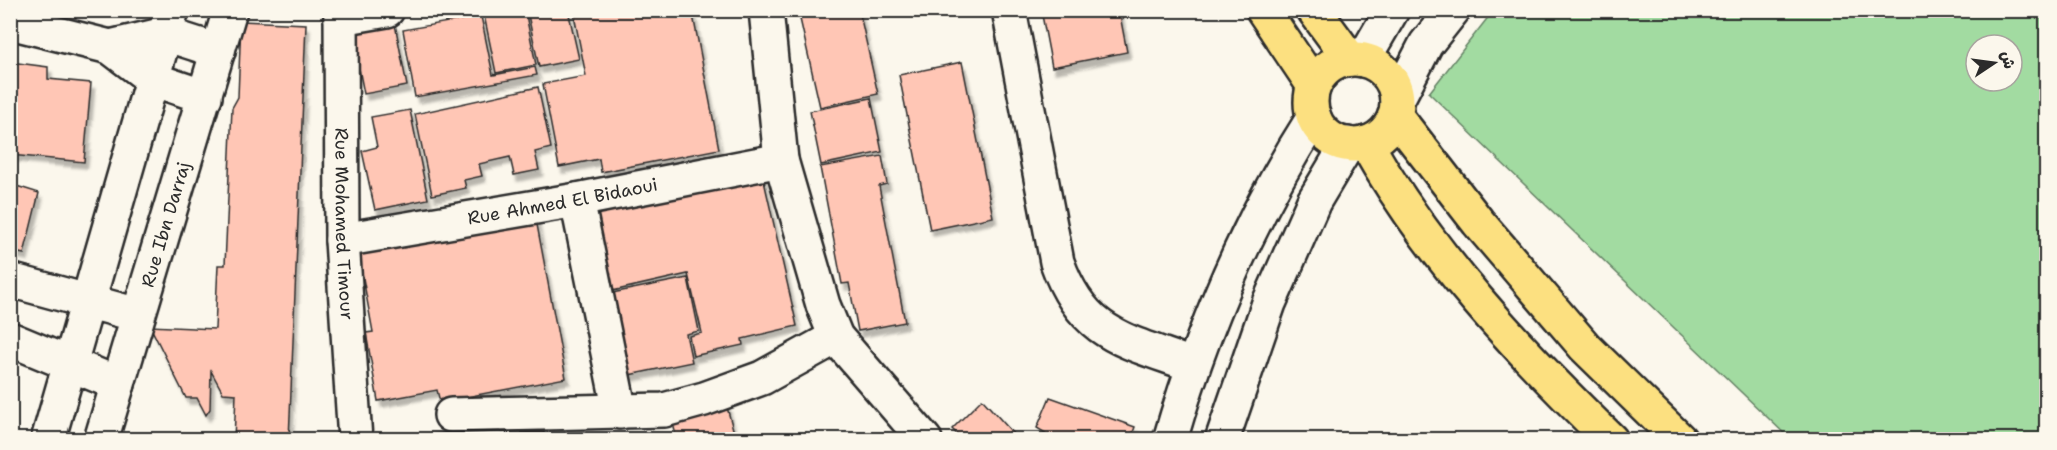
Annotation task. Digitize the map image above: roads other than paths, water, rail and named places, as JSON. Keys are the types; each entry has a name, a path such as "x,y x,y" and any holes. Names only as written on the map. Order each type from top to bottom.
{"main road":[{"path":"1263,10 1314,101 1325,134 1357,144 1383,175 1442,256 1538,365 1611,440"},
{"path":"1314,10 1357,59 1377,66 1389,76 1396,108 1478,222 1586,347 1680,440"},
{"path":"1314,101 1330,66 1357,59"},
{"path":"1357,144 1382,135 1396,108"}],"street":[{"name":"Rue Ibn Darraj","path":"101,440 230,10"},
{"path":"341,14 387,10"},
{"path":"766,10 781,160 805,249 836,336 925,440"},
{"path":"1009,10 1057,262 1066,290 1084,315 1113,335 1192,365"},
{"path":"1357,59 1392,10"},
{"path":"1396,108 1426,44 1453,10"},
{"name":"Rue Mohamed Timour","path":"341,14 339,126 342,240 355,440"},
{"path":"10,22 110,47 152,80 205,97"},
{"path":"169,22 218,51"},
{"path":"110,47 169,22"},
{"path":"48,440 169,22"},
{"path":"1170,440 1192,365 1249,231 1314,101"},
{"path":"1222,440 1269,303 1314,201 1357,144"},
{"name":"Rue Ahmed El Bidaoui","path":"342,240 577,200 781,160"},
{"path":"577,200 620,412"},
{"path":"10,280 138,315"},
{"path":"451,415 664,410 704,399 762,378 836,336"},
{"path":"10,339 117,384"}]}
